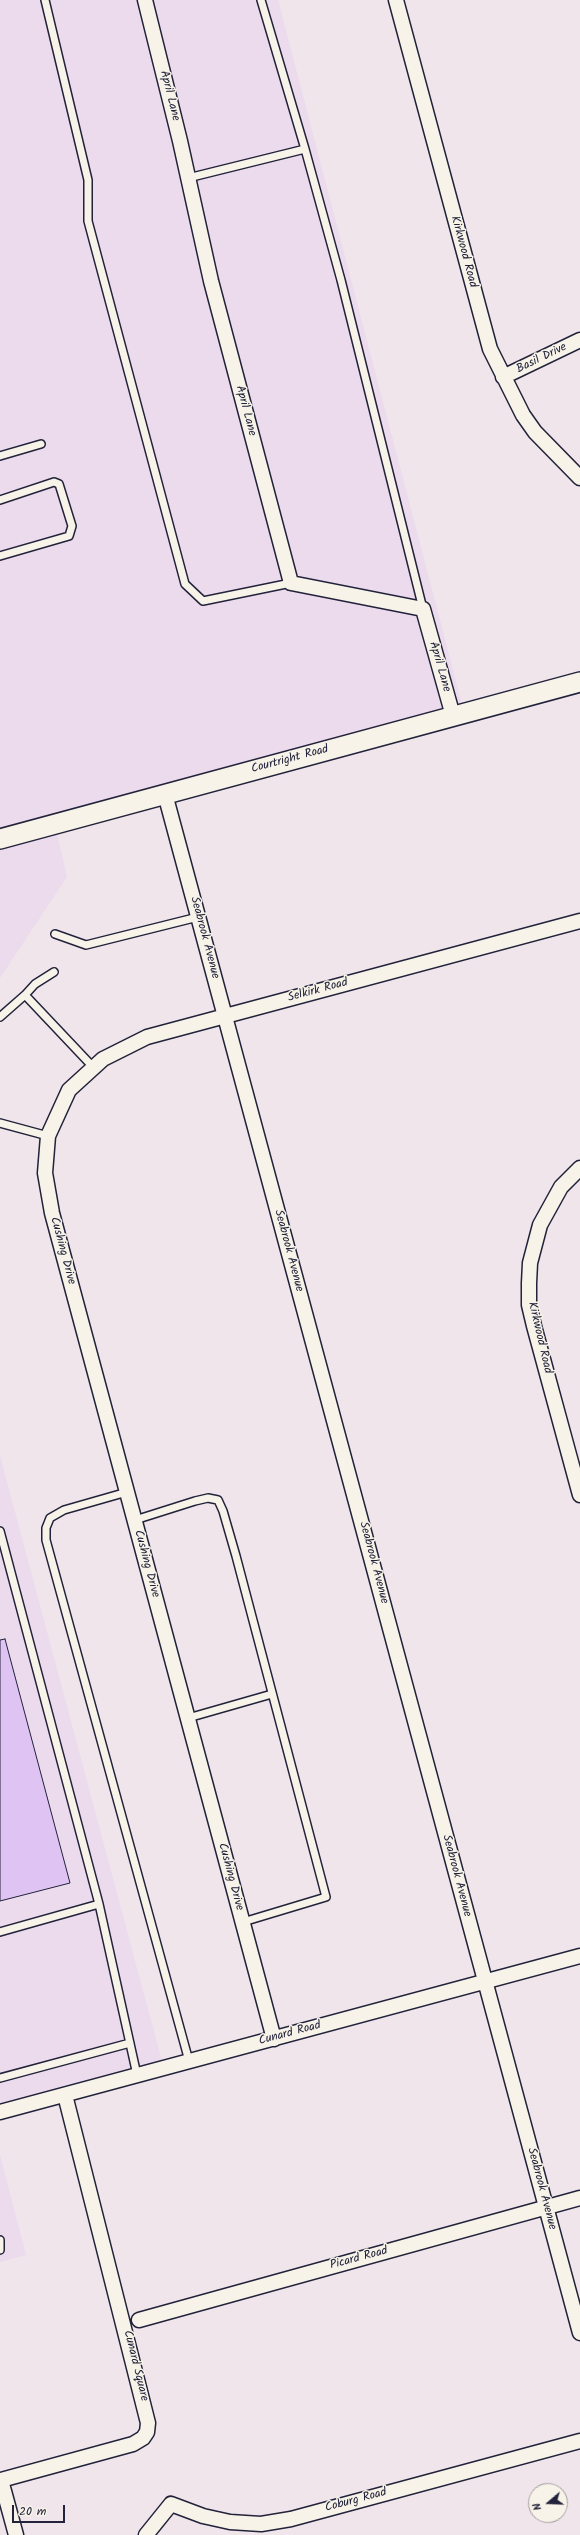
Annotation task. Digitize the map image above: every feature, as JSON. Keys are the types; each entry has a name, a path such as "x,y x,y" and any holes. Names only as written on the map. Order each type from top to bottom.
{"street":[{"name":"April Lane","path":"145,0 211,281 291,583"},
{"name":"Kirkwood Road","path":"396,0 479,313 490,349 523,415 535,432 580,478"},
{"name":"Basil Drive","path":"503,377 580,340"},
{"path":"291,583 423,609"},
{"name":"April Lane","path":"423,609 453,716"},
{"name":"Courtright Road","path":"0,839 580,682"},
{"name":"Seabrook Avenue","path":"165,794 484,1982 580,2333"},
{"name":"Selkirk Road","path":"69,1090 103,1059 147,1037 224,1015 580,921"},
{"name":"Cushing Drive","path":"69,1090 48,1136 45,1173 52,1213 274,2038"},
{"name":"Kirkwood Road","path":"580,1168 561,1187 540,1225 530,1263 529,1283 530,1305 534,1326 580,1495"},
{"name":"Cunard Road","path":"0,2112 580,1956"},
{"name":"Cunard Square","path":"16,2535 1,2478 133,2444 143,2438 147,2432 146,2411 65,2095"},
{"name":"Picard Road","path":"139,2320 580,2198"},
{"name":"Coburg Road","path":"146,2535 171,2504 210,2518 230,2522 261,2524 291,2519 580,2441"}],"lane":[{"path":"45,0 88,180 88,221 185,584 203,601 291,583"},
{"path":"261,0 305,149 341,280 423,609"},
{"path":"188,178 305,149"},
{"path":"0,456 41,444"},
{"path":"0,500 54,482 59,484 72,526 69,536 0,556"},
{"path":"55,934 86,945 198,916"},
{"path":"0,1017 35,984 54,972"},
{"path":"25,995 94,1068"},
{"path":"0,1123 48,1136"},
{"path":"127,1492 64,1510 50,1518 46,1528 46,1540 189,2061"},
{"path":"135,1520 195,1500 208,1498 218,1500 223,1511 326,1897 243,1922"},
{"path":"0,1531 2,1546 99,1904 137,2075"},
{"path":"188,1718 272,1694"},
{"path":"0,1932 99,1904"},
{"path":"0,2078 130,2043"},
{"path":"0,2240 0,2250"}],"shaded area":[{"path":"0,0 278,0 464,712 55,825 67,877 0,978"},
{"path":"0,1456 164,2069 0,2113"},
{"path":"0,2155 26,2255 0,2262"}],"building":[{"path":"5,1639 70,1883 0,1901 0,1640"}]}
